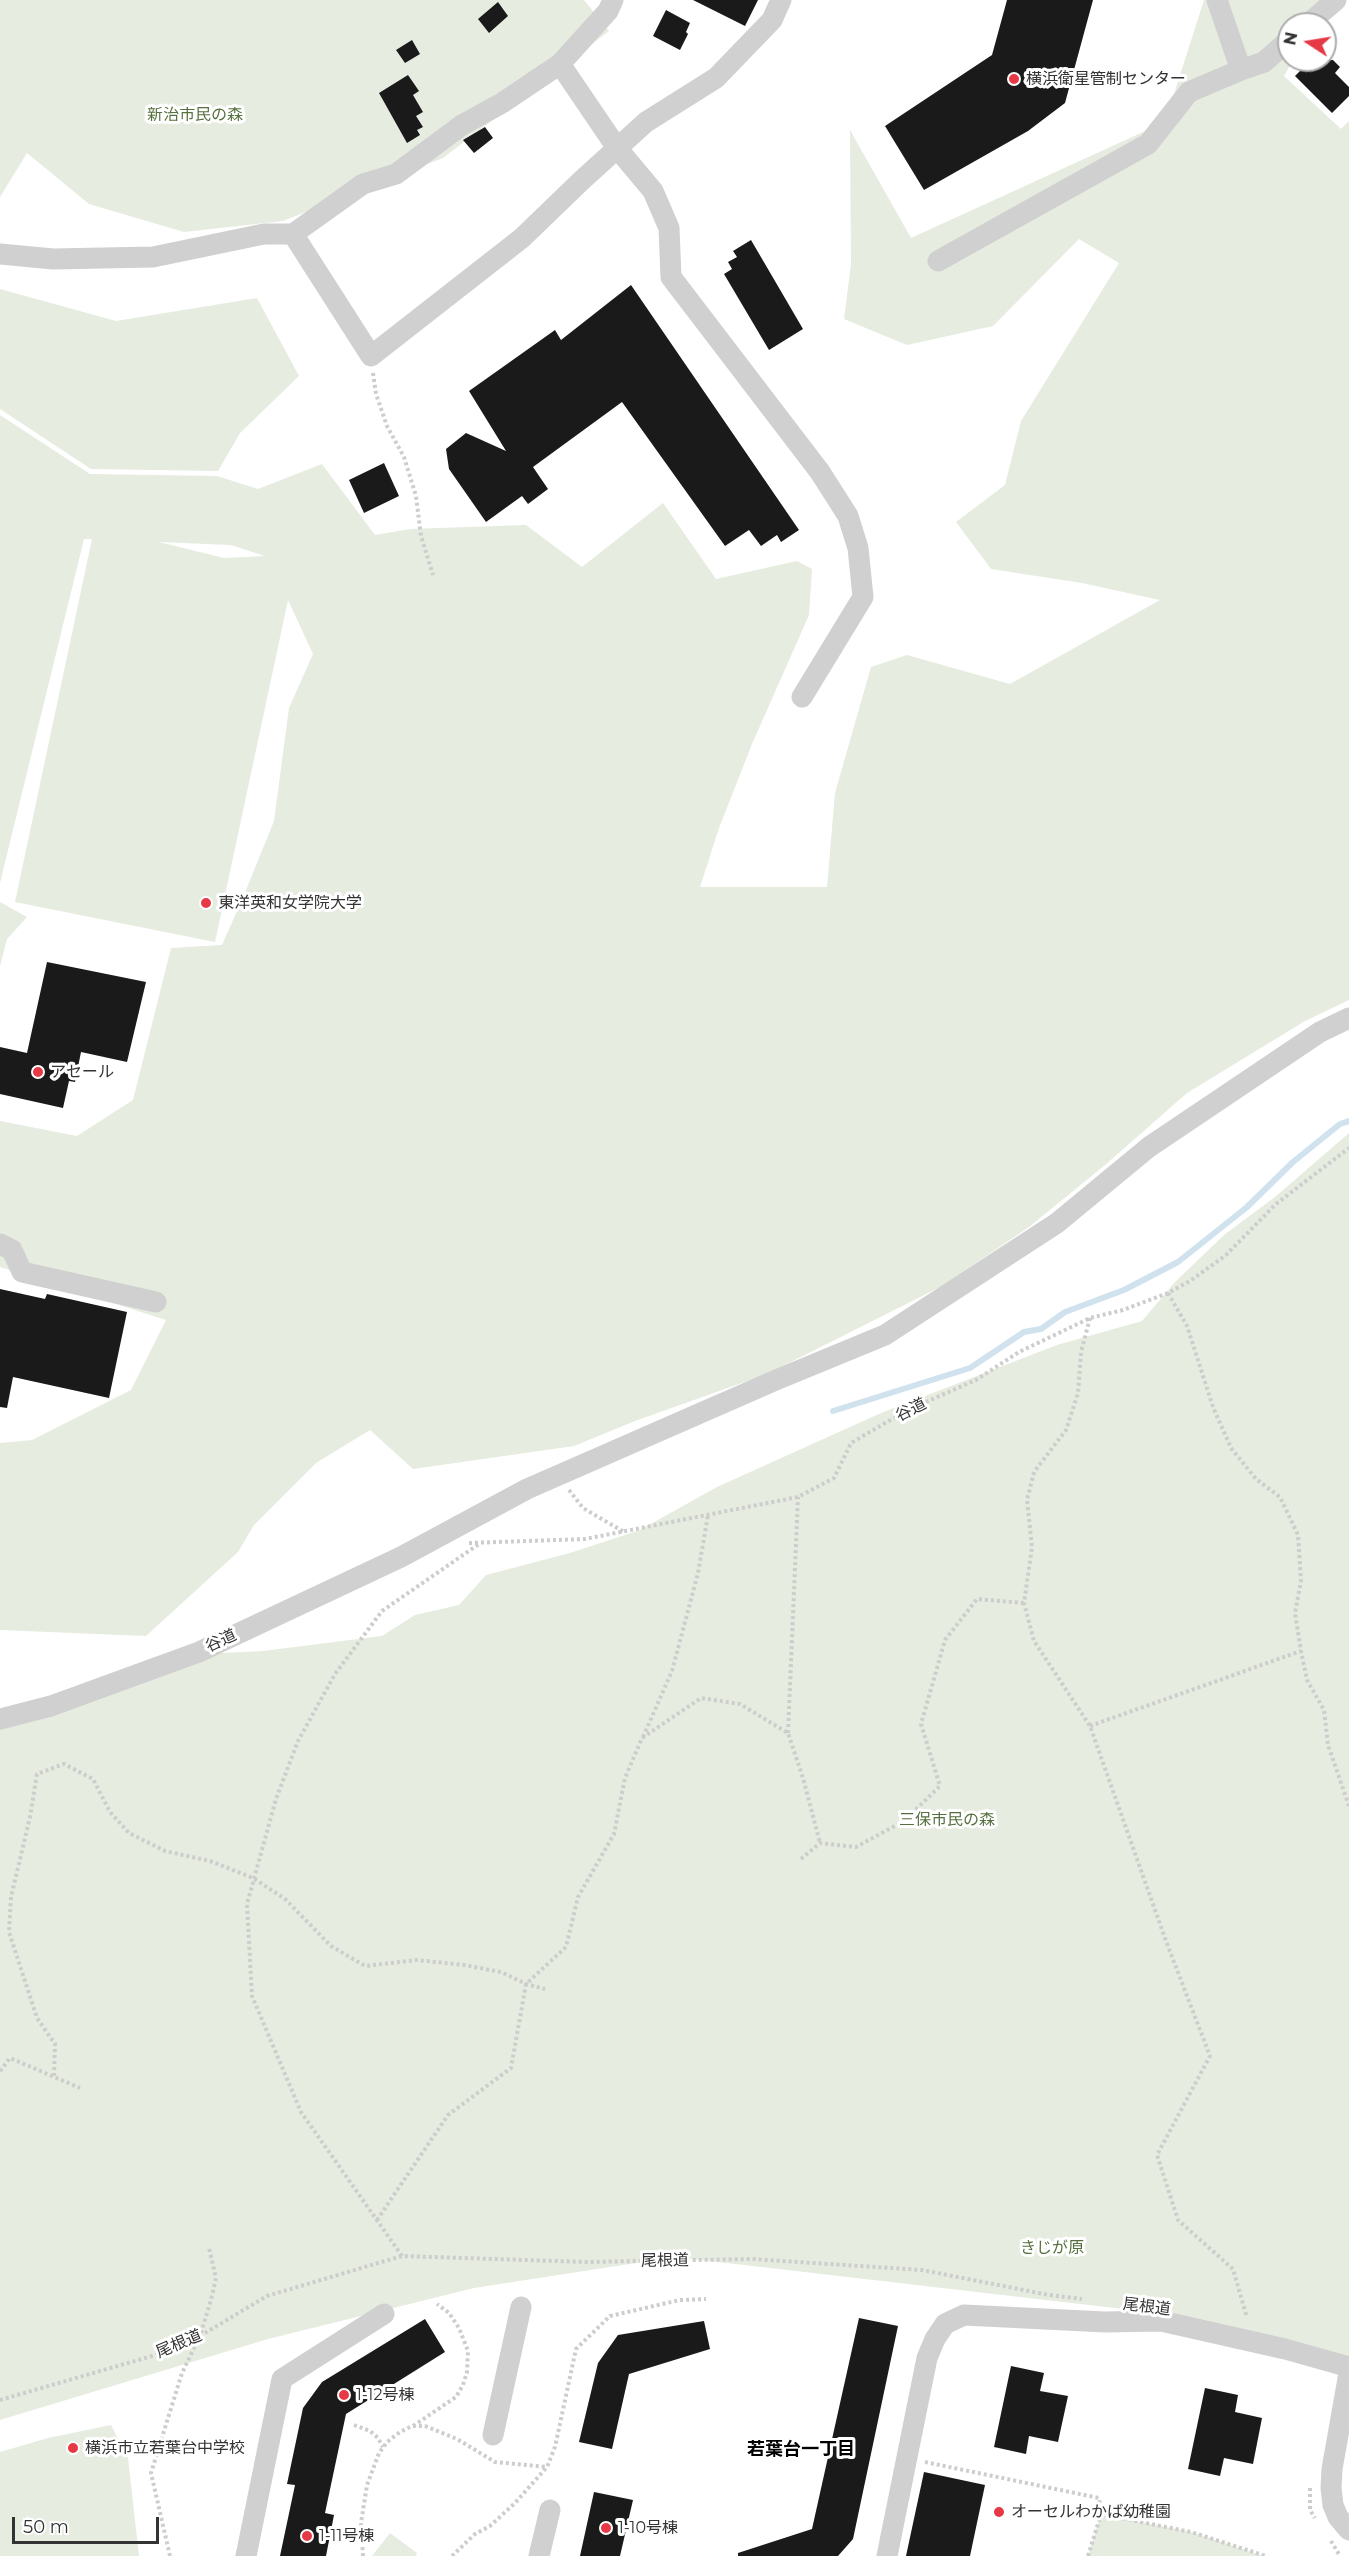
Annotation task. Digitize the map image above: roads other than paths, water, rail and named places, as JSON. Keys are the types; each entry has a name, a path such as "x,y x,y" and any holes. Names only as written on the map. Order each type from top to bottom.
{"street":[{"path":"0,254 53,260 153,257 264,234 293,234 363,184 396,174 462,125 502,103 560,64 608,11 613,0"},
{"path":"293,234 371,356 522,238 646,122 716,78 772,20 781,0"},
{"path":"1217,0 1241,70"},
{"path":"1322,12 1336,0"},
{"path":"938,261 1149,144 1189,92 1264,62 1277,51"},
{"path":"560,64 617,148 653,191 669,228 671,277 820,472 848,516 858,548 863,597 802,697"},
{"name":"谷道","path":"0,1719 51,1706 199,1652 401,1557 527,1489 885,1335 1057,1223 1158,1140 1320,1032 1349,1018"},
{"path":"0,1244 12,1250 22,1272 156,1302"},
{"path":"493,2434 521,2307"},
{"path":"246,2556 282,2379 384,2314"},
{"path":"887,2556 927,2358 935,2339 945,2324 964,2315 1105,2322 1161,2321 1285,2349 1349,2367"},
{"path":"1349,2373 1332,2469 1331,2488 1333,2505 1338,2517 1349,2530"},
{"path":"539,2556 550,2510"}],"waterway":[{"path":"833,1411 970,1368 1024,1332 1041,1329 1065,1312 1124,1290 1178,1262 1247,1207 1293,1162 1340,1124 1349,1121"}],"place":[{"name":"横浜衛星管制センター","path":"1014,79"},
{"name":"東洋英和女学院大学","path":"206,903"},
{"name":"アセール","path":"38,1072"},
{"name":"1-12号棟","path":"344,2395"},
{"name":"横浜市立若葉台中学校","path":"73,2448"},
{"name":"オーセルわかば幼稚園","path":"999,2512"},
{"name":"1-10号棟","path":"606,2528"},
{"name":"1-11号棟","path":"307,2536"}],"district":[{"name":"若葉台一丁目","path":"801,2450"}],"park label":[{"name":"新治市民の森","path":"195,115"},
{"name":"三保市民の森","path":"947,1820"},
{"name":"きじが原","path":"1052,2248"}]}
